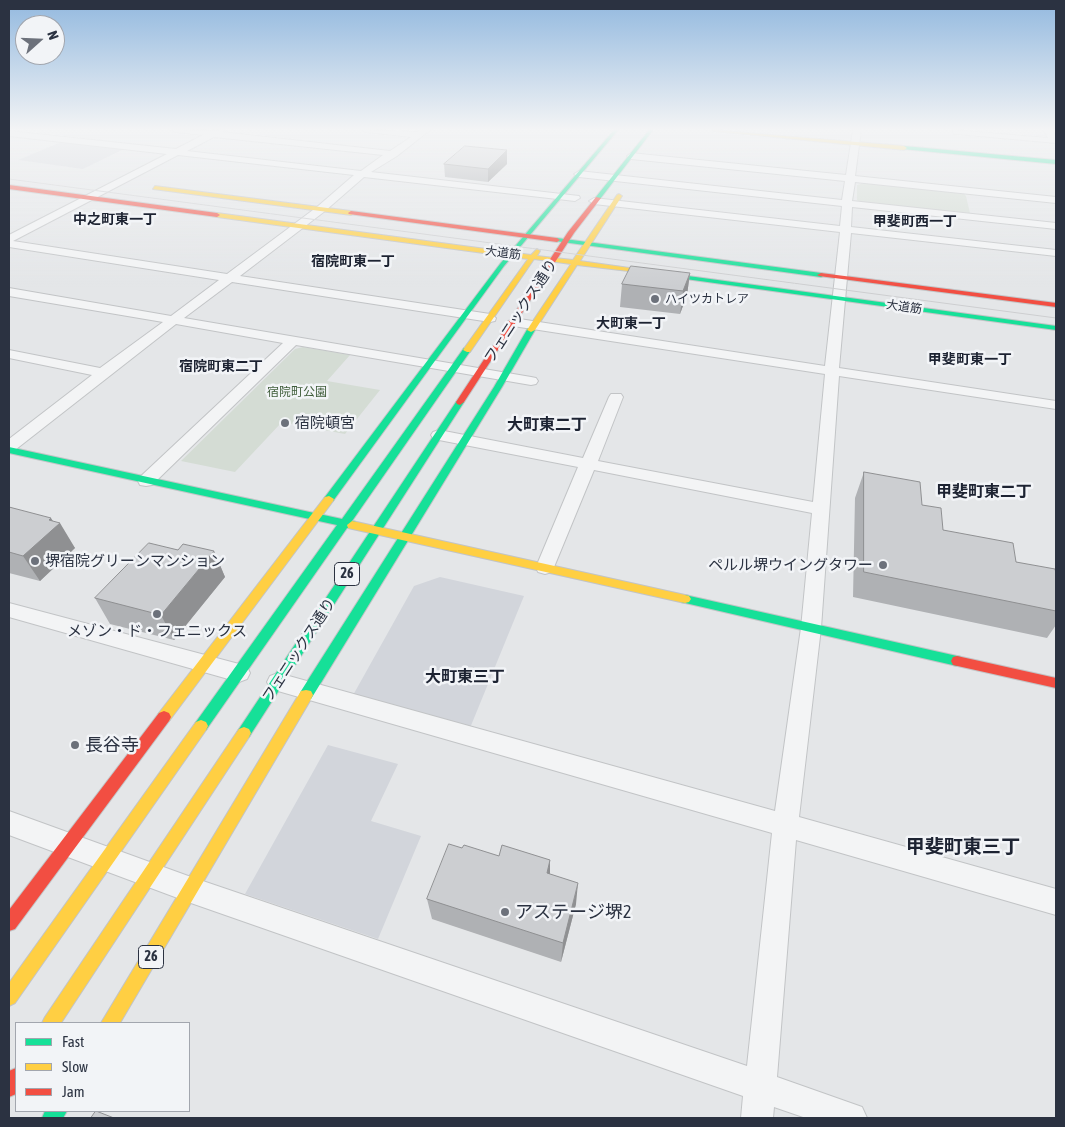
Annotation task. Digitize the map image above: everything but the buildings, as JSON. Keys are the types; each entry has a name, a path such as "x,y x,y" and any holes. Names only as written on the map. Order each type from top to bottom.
{"main road":[{"name":"大道筋","path":"107,183 526,236 547,234 565,241 1056,305"},
{"path":"9,924 315,518 510,254 572,183"},
{"path":"572,202 586,183"},
{"name":"フェニックス通り","path":"52,1022 278,682 565,241 610,183"},
{"name":"26","path":"111,1022 191,890 308,690 405,537 534,325 628,183"},
{"name":"大道筋","path":"9,187 1056,328"},
{"name":"フェニックス通り","path":"9,997 345,524 533,257 547,234"},
{"path":"9,448 146,481 546,567 1056,682"}],"street":[{"path":"9,448 103,373 321,210 327,202 353,183"},
{"path":"438,183 561,197 572,202"},
{"path":"654,183 847,203 973,205 1056,200"},
{"path":"757,1118 785,826 811,628 847,203 850,183"},
{"path":"868,183 973,205 1056,226"},
{"path":"9,239 117,184"},
{"path":"594,201 1056,253"},
{"path":"9,244 490,318"},
{"path":"9,292 531,381"},
{"path":"513,322 1056,405"},
{"path":"146,481 293,341"},
{"path":"9,354 103,373"},
{"path":"546,567 616,397"},
{"path":"439,435 820,509"},
{"path":"9,610 239,673"},
{"path":"278,682 1056,902"},
{"path":"9,823 191,890 851,1118"}],"shaded area":[{"path":"440,577 524,596 470,728 352,697 414,586"},
{"path":"328,745 398,764 371,821 421,836 378,939 245,894"}],"green space":[{"path":"864,183 964,194 970,213 862,203 857,200 857,185"},
{"name":"宿院町公園","path":"303,347 350,355 327,381 380,390 345,434 282,422 235,472 181,461 295,349"}],"tram line":[{"path":"36,183 1056,318"}],"traffic: fast":[{"path":"329,499 502,265 572,183"},
{"path":"598,198 610,183"},
{"path":"557,240 821,275"},
{"path":"644,272 1056,328"},
{"path":"306,695 498,387 531,330"},
{"path":"201,726 467,350"},
{"path":"244,733 460,402"},
{"path":"9,450 352,525"},
{"path":"685,599 957,661"},
{"path":"52,1118 56,1112"}],"traffic: slow":[{"path":"155,188 351,213"},
{"path":"531,330 619,196"},
{"path":"217,215 644,272"},
{"path":"467,350 537,251"},
{"path":"164,717 329,499"},
{"path":"352,525 685,599"},
{"path":"111,1022 306,695"},
{"path":"9,997 201,726"},
{"path":"52,1022 244,733"}],"traffic: jam":[{"path":"9,187 217,215"},
{"path":"460,402 571,232 598,198"},
{"path":"351,213 557,240"},
{"path":"821,275 1056,305"},
{"path":"957,661 1056,683"},
{"path":"9,923 164,717"},
{"path":"9,1088 15,1079"}],"place":[{"name":"ハイツカトレア","path":"655,299"},
{"name":"宿院頓宮","path":"285,423"},
{"name":"堺宿院グリーンマンション","path":"35,561"},
{"name":"ペルル堺ウイングタワー","path":"883,565"},
{"name":"メゾン・ド・フェニックス","path":"157,614"},
{"name":"長谷寺","path":"75,745"},
{"name":"アステージ堺2","path":"505,912"}],"district":[{"name":"中之町東一丁","path":"115,220"},
{"name":"甲斐町西一丁","path":"915,222"},
{"name":"宿院町東一丁","path":"353,262"},
{"name":"大町東一丁","path":"631,324"},
{"name":"甲斐町東一丁","path":"970,360"},
{"name":"宿院町東二丁","path":"221,367"},
{"name":"大町東二丁","path":"547,425"},
{"name":"甲斐町東二丁","path":"984,492"},
{"name":"大町東三丁","path":"465,677"},
{"name":"甲斐町東三丁","path":"963,847"}]}
